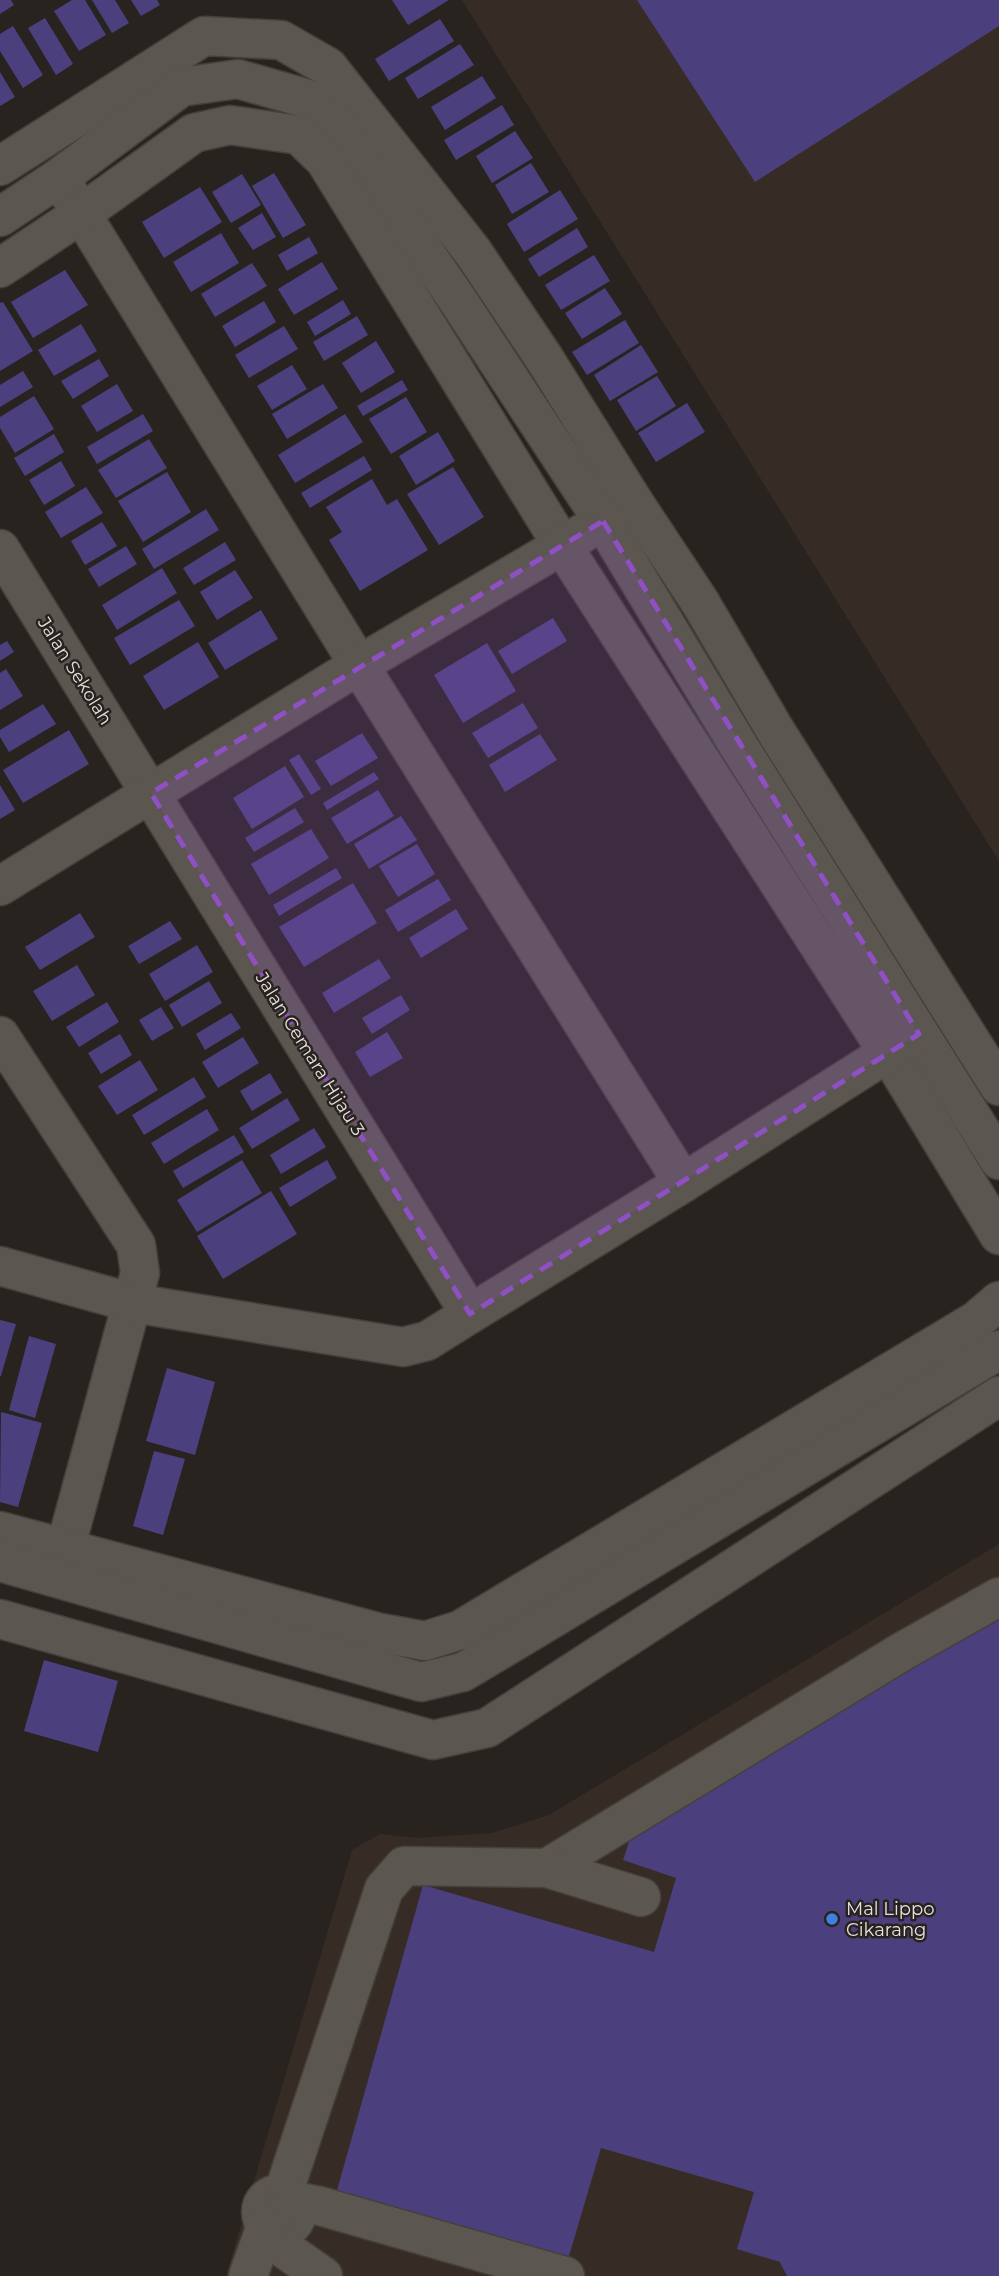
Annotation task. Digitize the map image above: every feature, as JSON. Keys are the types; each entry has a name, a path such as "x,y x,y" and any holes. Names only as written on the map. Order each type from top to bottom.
{"street":[{"path":"0,166 204,36 281,40 328,67 473,252 700,602 775,730 999,1086"},
{"path":"0,217 60,177 181,87 238,79 308,99 338,127 438,271 603,522 740,748 904,1044 999,1235"},
{"path":"0,268 194,133 230,125 299,135 325,160 562,545 904,1044 999,1160"},
{"path":"60,177 359,666 683,1183"},
{"path":"438,271 473,252"},
{"path":"0,886 359,666 603,522"},
{"name":"Jalan Sekolah","path":"0,549 151,793"},
{"path":"740,748 775,730"},
{"name":"Jalan Cemara Hijau 3","path":"151,793 470,1314"},
{"path":"0,1036 136,1245 139,1273 61,1564 46,1632"},
{"path":"0,1266 133,1303 403,1347 427,1340 470,1314 904,1044"},
{"path":"0,1562 61,1564 425,1641 460,1630 472,1623 977,1320 999,1301"},
{"path":"0,1531 61,1564 421,1682 463,1672 999,1350"},
{"path":"0,1619 433,1740 487,1728 999,1396"},
{"path":"547,1868 907,1658 999,1597"},
{"path":"248,2276 281,2229 384,1889 404,1866 547,1868 641,1897"},
{"path":"281,2229 348,2214 557,2275"},
{"path":"281,2229 323,2276"}],"highlighted area":[{"path":"603,521 919,1034 470,1314 151,793"}],"shaded area":[{"path":"462,0 999,0 999,861"},
{"name":"Mal Lippo Cikarang","path":"999,1544 999,2276 226,2276 352,1850 380,1834 417,1838 492,1833 549,1815"}],"building":[{"path":"0,0 11,0 14,5 0,14"},
{"path":"72,0 85,0 106,35 79,51 54,11"},
{"path":"92,0 115,0 129,23 112,33"},
{"path":"131,0 157,0 160,5 141,16"},
{"path":"392,0 449,0 408,25"},
{"path":"637,0 999,0 999,26 755,182"},
{"path":"45,18 73,64 56,75 28,28"},
{"path":"440,19 454,41 389,81 375,59"},
{"path":"13,26 43,75 23,88 0,51 0,34"},
{"path":"460,44 474,65 418,99 405,78"},
{"path":"0,72 15,97 0,106"},
{"path":"482,76 496,98 445,130 431,107"},
{"path":"502,105 514,125 456,160 444,140"},
{"path":"515,131 533,158 492,183 476,156"},
{"path":"531,163 549,192 512,214 495,185"},
{"path":"274,173 306,225 283,238 252,186"},
{"path":"242,174 261,205 231,223 212,192"},
{"path":"200,187 222,222 164,258 142,222"},
{"path":"560,190 578,219 524,252 507,224"},
{"path":"262,213 276,237 253,250 238,228"},
{"path":"577,228 588,247 539,277 528,259"},
{"path":"221,233 239,263 191,292 173,262"},
{"path":"309,237 318,253 287,271 278,255"},
{"path":"594,255 610,281 561,310 545,285"},
{"path":"322,262 338,289 294,315 278,289"},
{"path":"252,263 267,286 215,317 201,294"},
{"path":"65,270 88,305 33,338 11,302"},
{"path":"605,288 622,314 582,339 565,313"},
{"path":"343,300 351,314 315,336 307,322"},
{"path":"264,301 276,322 235,347 222,326"},
{"path":"3,302 33,351 0,371 0,303"},
{"path":"357,316 368,335 324,361 313,342"},
{"path":"625,320 639,343 587,375 572,352"},
{"path":"81,324 97,351 54,376 38,350"},
{"path":"284,326 298,349 249,378 235,355"},
{"path":"376,341 395,372 361,393 342,363"},
{"path":"641,345 658,372 610,401 594,375"},
{"path":"99,359 109,376 73,399 61,381"},
{"path":"292,365 307,389 272,410 257,386"},
{"path":"23,371 33,387 0,407 0,385"},
{"path":"657,376 676,406 636,431 617,400"},
{"path":"402,380 408,390 363,416 357,406"},
{"path":"117,384 133,411 97,432 81,406"},
{"path":"323,384 338,408 287,439 272,414"},
{"path":"34,396 54,429 15,453 0,428 0,417"},
{"path":"406,397 427,432 391,454 369,419"},
{"path":"687,403 705,432 656,462 638,433"},
{"path":"143,414 153,431 97,464 87,447"},
{"path":"345,414 363,442 295,483 278,455"},
{"path":"438,432 455,461 416,485 399,456"},
{"path":"54,434 64,452 25,476 14,458"},
{"path":"149,439 167,468 116,498 98,470"},
{"path":"364,456 372,470 310,508 301,493"},
{"path":"61,461 75,486 44,505 29,480"},
{"path":"453,467 484,517 439,545 407,494"},
{"path":"167,472 191,512 143,542 118,501"},
{"path":"372,479 387,505 397,499 428,550 360,591 329,540 342,532 326,507"},
{"path":"86,487 103,513 61,538 45,512"},
{"path":"206,509 219,530 154,569 142,549"},
{"path":"102,522 117,546 85,565 71,541"},
{"path":"225,542 236,560 194,585 183,568"},
{"path":"126,546 137,564 99,587 88,569"},
{"path":"162,568 177,593 117,630 102,605"},
{"path":"235,570 253,598 217,620 200,592"},
{"path":"179,600 195,626 130,665 114,638"},
{"path":"261,610 278,639 225,670 208,643"},
{"path":"553,618 567,641 512,674 498,651"},
{"path":"7,641 14,652 0,661 0,645"},
{"path":"198,642 219,677 164,710 143,676"},
{"path":"487,643 516,691 463,723 434,675"},
{"path":"6,669 23,696 0,710 0,673"},
{"path":"523,703 538,728 488,758 472,733"},
{"path":"43,704 56,724 9,752 0,737 0,730"},
{"path":"69,730 89,764 23,803 3,770"},
{"path":"362,733 378,758 331,786 315,761"},
{"path":"540,734 557,760 505,792 489,765"},
{"path":"299,754 321,789 311,795 289,760"},
{"path":"285,766 304,797 252,829 233,798"},
{"path":"374,772 379,779 327,810 323,803"},
{"path":"0,785 15,810 0,819"},
{"path":"378,790 394,816 347,844 331,818"},
{"path":"295,808 304,822 254,852 245,838"},
{"path":"401,816 417,840 369,869 354,844"},
{"path":"311,829 329,858 269,895 251,864"},
{"path":"417,844 435,874 398,897 379,866"},
{"path":"336,868 342,878 279,916 273,905"},
{"path":"438,879 451,900 398,932 385,910"},
{"path":"353,883 377,923 304,967 279,927"},
{"path":"456,909 468,929 421,958 409,938"},
{"path":"80,913 95,937 40,970 25,947"},
{"path":"170,921 182,939 139,964 128,946"},
{"path":"197,945 213,972 165,1001 149,974"},
{"path":"379,959 391,978 334,1013 322,993"},
{"path":"77,965 95,995 52,1021 33,991"},
{"path":"209,981 222,1003 182,1027 169,1005"},
{"path":"401,995 410,1010 372,1034 362,1018"},
{"path":"107,1002 119,1022 79,1047 66,1027"},
{"path":"161,1007 174,1028 152,1041 139,1020"},
{"path":"231,1013 241,1028 205,1050 196,1034"},
{"path":"387,1032 403,1058 370,1077 355,1052"},
{"path":"120,1034 132,1055 101,1074 88,1053"},
{"path":"243,1037 259,1063 218,1088 202,1062"},
{"path":"140,1060 158,1090 117,1115 98,1086"},
{"path":"270,1073 282,1093 252,1111 240,1091"},
{"path":"194,1077 206,1097 144,1135 132,1115"},
{"path":"287,1098 300,1120 252,1149 239,1128"},
{"path":"207,1109 219,1130 164,1164 151,1143"},
{"path":"314,1128 326,1147 281,1174 270,1155"},
{"path":"234,1135 244,1152 183,1188 173,1171"},
{"path":"242,1160 262,1193 197,1232 177,1200"},
{"path":"327,1160 337,1178 290,1207 279,1188"},
{"path":"271,1191 297,1234 223,1279 197,1236"},
{"path":"0,1320 16,1324 1,1376 0,1376"},
{"path":"29,1336 56,1344 35,1418 9,1410"},
{"path":"167,1368 215,1382 195,1455 146,1441"},
{"path":"1,1412 42,1423 18,1507 0,1502"},
{"path":"154,1451 185,1459 163,1535 133,1526"},
{"name":"Mal Lippo Cikarang","path":"999,1620 999,2276 787,2276 780,2262 737,2249 754,2192 601,2148 566,2266 334,2201 423,1885 654,1952 676,1878 623,1860 636,1821"},
{"path":"44,1660 118,1681 98,1752 24,1731"}],"place":[{"name":"Mal Lippo Cikarang","path":"832,1919"}]}
